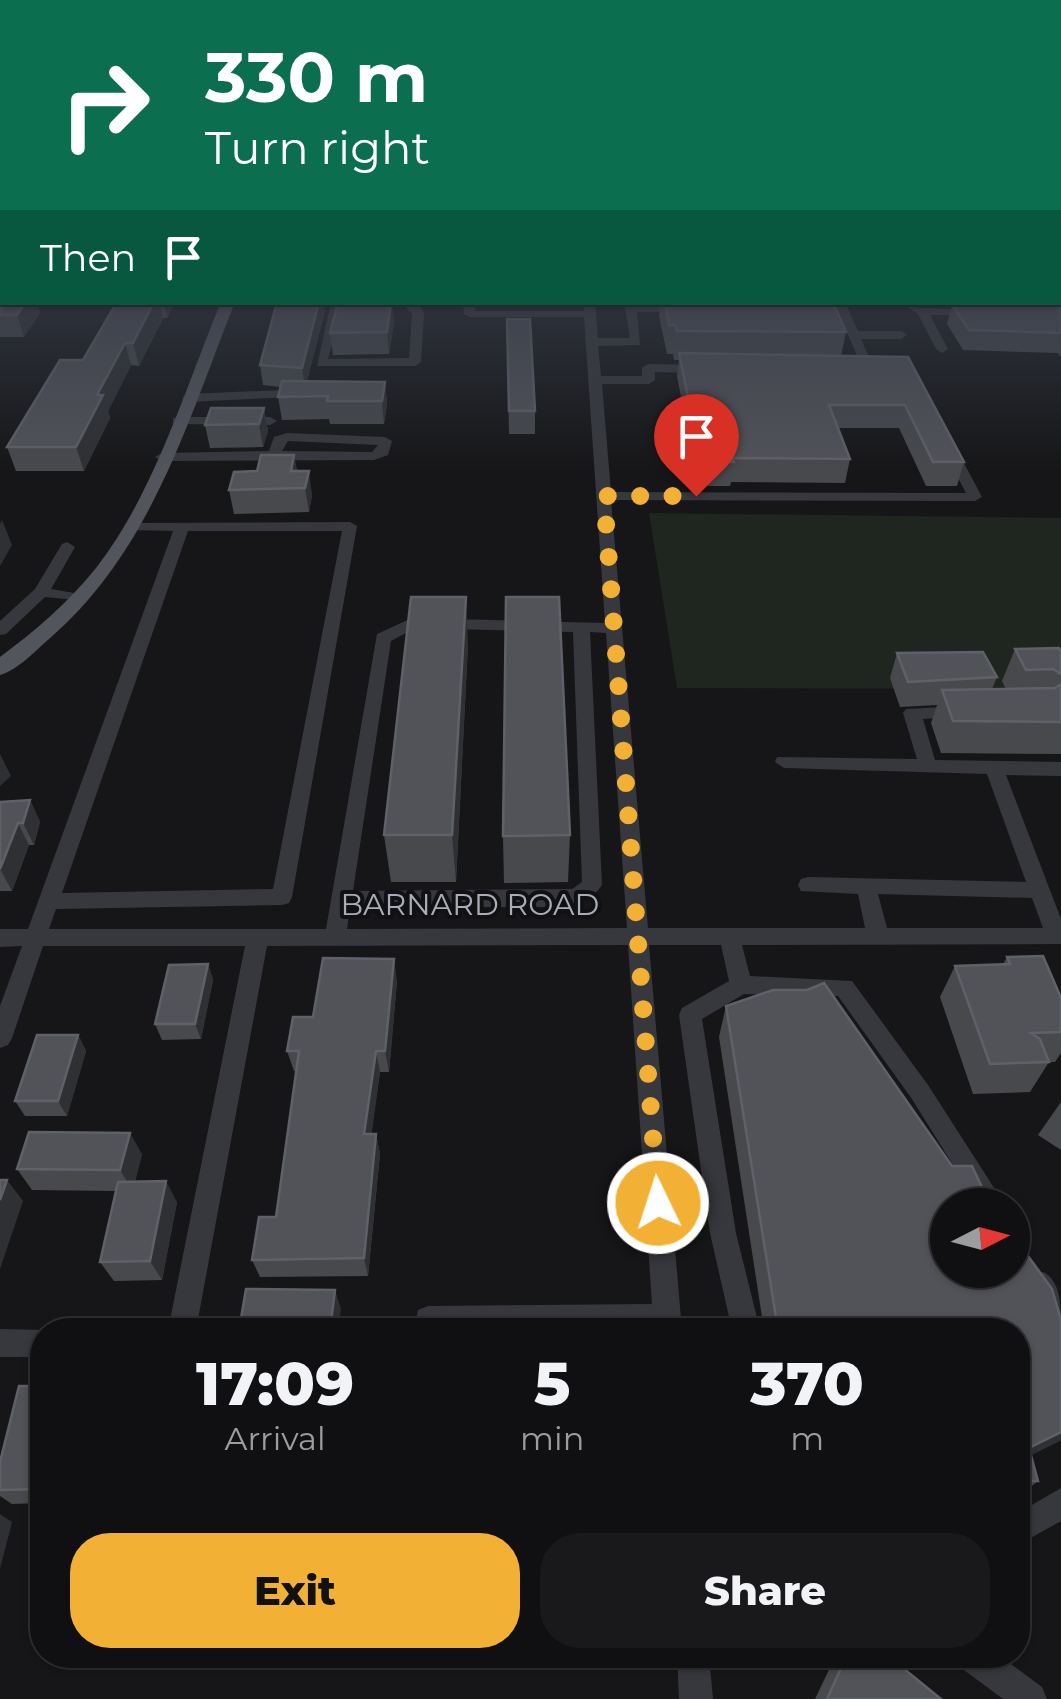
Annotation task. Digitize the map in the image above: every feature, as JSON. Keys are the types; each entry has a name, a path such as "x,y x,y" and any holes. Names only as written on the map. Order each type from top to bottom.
{"main road":[{"path":"0,668 80,598 113,557 131,526 223,313"}],"street":[{"path":"334,313 321,363 415,362 418,313"},
{"path":"589,313 668,1318"},
{"path":"592,342 637,348 631,313"},
{"path":"844,313 864,362 847,369"},
{"path":"923,313 942,349"},
{"path":"853,335 901,335"},
{"path":"595,380 649,380 648,368 727,369"},
{"path":"188,398 318,393"},
{"path":"178,421 270,420"},
{"path":"604,496 975,497 941,433"},
{"path":"162,457 374,456 383,452 385,441 287,438 279,440 274,456"},
{"path":"48,901 282,897 350,526 131,526"},
{"path":"0,1038 182,528"},
{"path":"0,630 41,592 67,547"},
{"path":"41,592 80,598"},
{"path":"335,936 382,638 412,623 614,628"},
{"path":"341,899 554,899 577,896 592,885 590,757 581,627"},
{"path":"928,766 912,713 981,711"},
{"path":"590,757 624,756"},
{"path":"784,762 1061,769"},
{"path":"994,768 1059,936"},
{"path":"808,885 1040,890"},
{"path":"866,886 878,936"},
{"path":"729,935 741,985"},
{"path":"184,1318 258,936"},
{"name":"BARNARD ROAD","path":"0,938 1059,936"},
{"path":"743,1318 723,1233 690,1015 741,985 844,987 920,1092 981,1188"},
{"path":"1032,1268 1061,1314"},
{"path":"0,1344 30,1343"},
{"path":"1030,1522 1061,1502"},
{"path":"694,1668 696,1699"},
{"path":"989,1668 1030,1699"}],"shaded area":[{"path":"649,513 1061,518 1061,689 677,688"}],"building":[{"path":"110,313 148,313 133,343 125,343 97,395 103,395 76,447 7,447 60,360 83,360"},
{"path":"274,313 316,313 302,368 260,365"},
{"path":"335,313 389,313 387,332 330,333"},
{"path":"667,313 838,313 846,332 677,331 675,325 669,325"},
{"path":"958,313 1060,313 1061,333 969,330"},
{"path":"507,319 530,319 535,411 509,411"},
{"path":"679,353 908,357 964,462 933,462 905,405 829,405 850,459 733,458 734,462 701,462"},
{"path":"282,381 385,382 382,401 327,401 328,396 278,397"},
{"path":"211,408 264,408 259,424 205,425"},
{"path":"261,455 294,455 291,471 309,471 305,488 229,490 234,472 257,471"},
{"path":"411,597 466,597 452,835 384,835"},
{"path":"506,597 559,597 570,835 503,836"},
{"path":"1059,648 1061,674 1053,669 1026,670 1015,649"},
{"path":"983,652 997,677 908,682 897,653"},
{"path":"1061,684 1061,722 953,721 942,690 1055,688"},
{"path":"30,800 23,823 18,823 0,869 0,802"},
{"path":"1043,956 1061,998 1061,1032 1031,1033 1040,1039 1049,1062 990,1064 955,966 1010,964 1007,957"},
{"path":"323,958 394,959 385,1051 376,1051 364,1134 376,1134 364,1258 252,1260 259,1217 276,1217 299,1051 287,1051 293,1017 313,1017"},
{"path":"208,964 195,1024 155,1024 169,965"},
{"path":"824,983 952,1166 972,1166 982,1188 930,1188 930,1288 1030,1288 1030,1259 1052,1289 1061,1320 1061,1432 1030,1448 1030,1318 776,1318 726,1006 773,990 807,990"},
{"path":"37,1035 78,1035 58,1101 15,1101"},
{"path":"29,1132 130,1133 120,1170 17,1169"},
{"path":"0,1180 7,1180 0,1200"},
{"path":"166,1181 150,1261 100,1262 118,1182"},
{"path":"246,1289 335,1290 332,1318 241,1318"},
{"path":"19,1386 30,1386 30,1489 0,1490 0,1462"},
{"path":"1030,1452 1038,1481 1030,1481"},
{"path":"841,1668 903,1668 941,1699 827,1699"}],"route":[{"path":"658,1203 604,496 696,496"}]}
